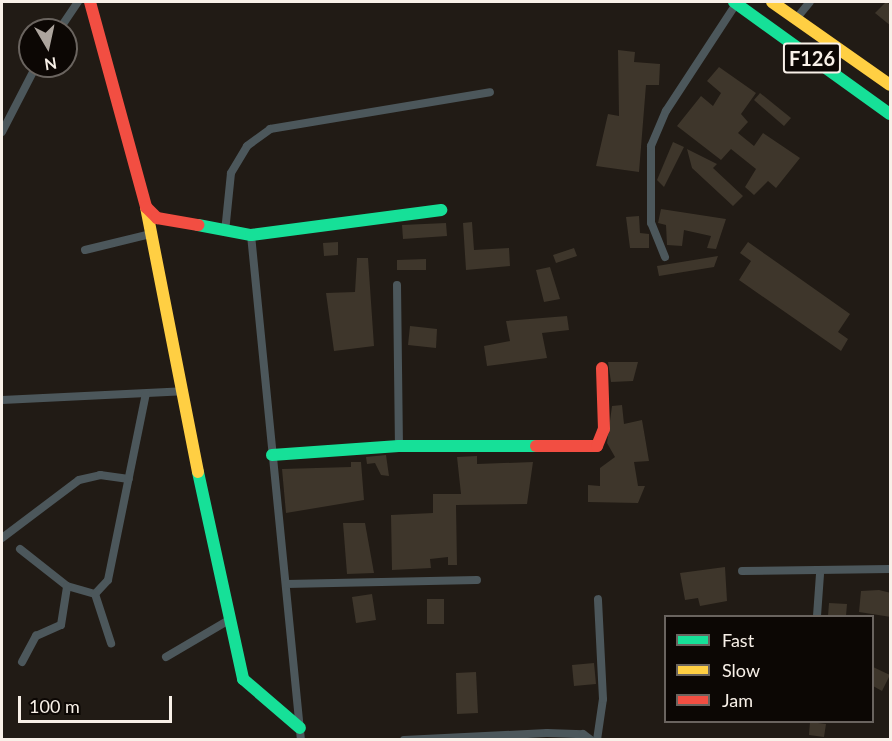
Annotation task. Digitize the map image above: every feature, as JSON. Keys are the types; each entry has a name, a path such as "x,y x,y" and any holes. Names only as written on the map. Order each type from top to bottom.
{"street":[{"path":"67,18 78,2"},
{"path":"90,2 146,207 229,620 243,679 300,734"},
{"name":"F126","path":"772,2 891,86"},
{"path":"796,19 810,2"},
{"path":"665,257 651,223 651,146 666,111 735,3"},
{"name":"F126","path":"735,3 891,114"},
{"path":"2,132 30,78"},
{"path":"225,232 231,173 247,146 270,129 490,93"},
{"path":"146,207 168,224 251,235 441,210"},
{"path":"85,250 150,234"},
{"path":"251,235 300,734"},
{"path":"397,285 399,446"},
{"path":"272,455 399,446 597,446 604,429 602,368"},
{"path":"2,400 183,391"},
{"path":"95,594 108,580 146,394"},
{"path":"2,538 79,480 100,475 129,479"},
{"path":"20,549 67,586 95,594"},
{"path":"741,571 820,574 891,569"},
{"path":"817,615 820,574"},
{"path":"286,584 477,580"},
{"path":"22,662 36,636 63,622 67,586"},
{"path":"95,594 111,643"},
{"path":"597,740 603,699 598,599"},
{"path":"166,657 229,620"},
{"path":"404,740 583,734 591,740"}],"building":[{"path":"886,2 891,5 891,26 875,13"},
{"path":"618,50 635,52 634,62 660,64 659,85 646,85 639,172 596,166 608,114 619,116"},
{"path":"719,67 756,93 741,114 748,122 738,133 754,146 763,133 800,158 776,188 768,181 754,195 745,187 756,169 731,149 721,160 677,126 701,96 713,106 721,93 707,81"},
{"path":"760,93 791,118 784,126 754,100"},
{"path":"673,142 684,147 664,187 657,180"},
{"path":"687,149 717,164 713,168 743,196 733,206 692,168"},
{"path":"661,209 726,219 716,249 707,248 711,236 684,230 682,246 667,245 666,225 658,223"},
{"path":"639,216 640,233 649,234 649,248 630,248 626,217"},
{"path":"472,222 474,250 509,248 510,266 466,270 463,223"},
{"path":"446,223 447,236 403,239 402,225"},
{"path":"338,242 338,255 324,256 323,243"},
{"path":"748,242 850,314 838,332 848,339 841,351 739,280 751,261 740,253"},
{"path":"574,248 577,256 556,263 553,255"},
{"path":"718,256 714,267 659,276 657,266"},
{"path":"357,258 368,258 374,346 334,351 326,293 355,292"},
{"path":"426,259 426,270 397,270 397,260"},
{"path":"550,267 560,299 544,302 536,270"},
{"path":"567,316 569,330 542,333 547,358 487,366 484,346 510,341 506,321"},
{"path":"410,326 437,329 436,348 408,345"},
{"path":"608,362 638,362 633,381 611,382"},
{"path":"622,405 624,424 642,420 649,461 634,462 638,486 645,486 638,503 588,502 588,485 600,486 600,468 615,457 607,443 612,406"},
{"path":"386,455 389,476 381,475 375,463 367,464 366,457"},
{"path":"477,456 477,464 533,462 527,504 456,505 457,565 448,565 448,557 430,559 431,568 392,570 391,515 433,513 433,494 461,494 457,457"},
{"path":"351,462 361,462 364,500 286,513 282,469 351,467"},
{"path":"343,523 365,523 374,573 347,574"},
{"path":"725,567 727,601 700,606 698,598 685,600 680,573"},
{"path":"879,590 891,593 891,617 859,612 861,591"},
{"path":"372,594 376,620 356,623 352,597"},
{"path":"427,599 444,599 444,624 427,624"},
{"path":"829,603 847,604 846,615 828,615"},
{"path":"594,663 596,684 574,686 572,665"},
{"path":"874,667 890,675 882,691 874,687"},
{"path":"476,672 478,713 457,714 456,673"},
{"path":"810,723 826,724 824,737 809,735"}],"traffic: fast":[{"path":"734,2 890,114"},
{"path":"198,225 251,235 441,210"},
{"path":"272,455 399,446 536,446"},
{"path":"198,472 243,679 300,728"}],"traffic: slow":[{"path":"772,2 890,85"},
{"path":"146,207 198,472"}],"traffic: jam":[{"path":"90,2 146,207 157,218 198,225"},
{"path":"536,446 597,446 604,429 602,368"}]}
